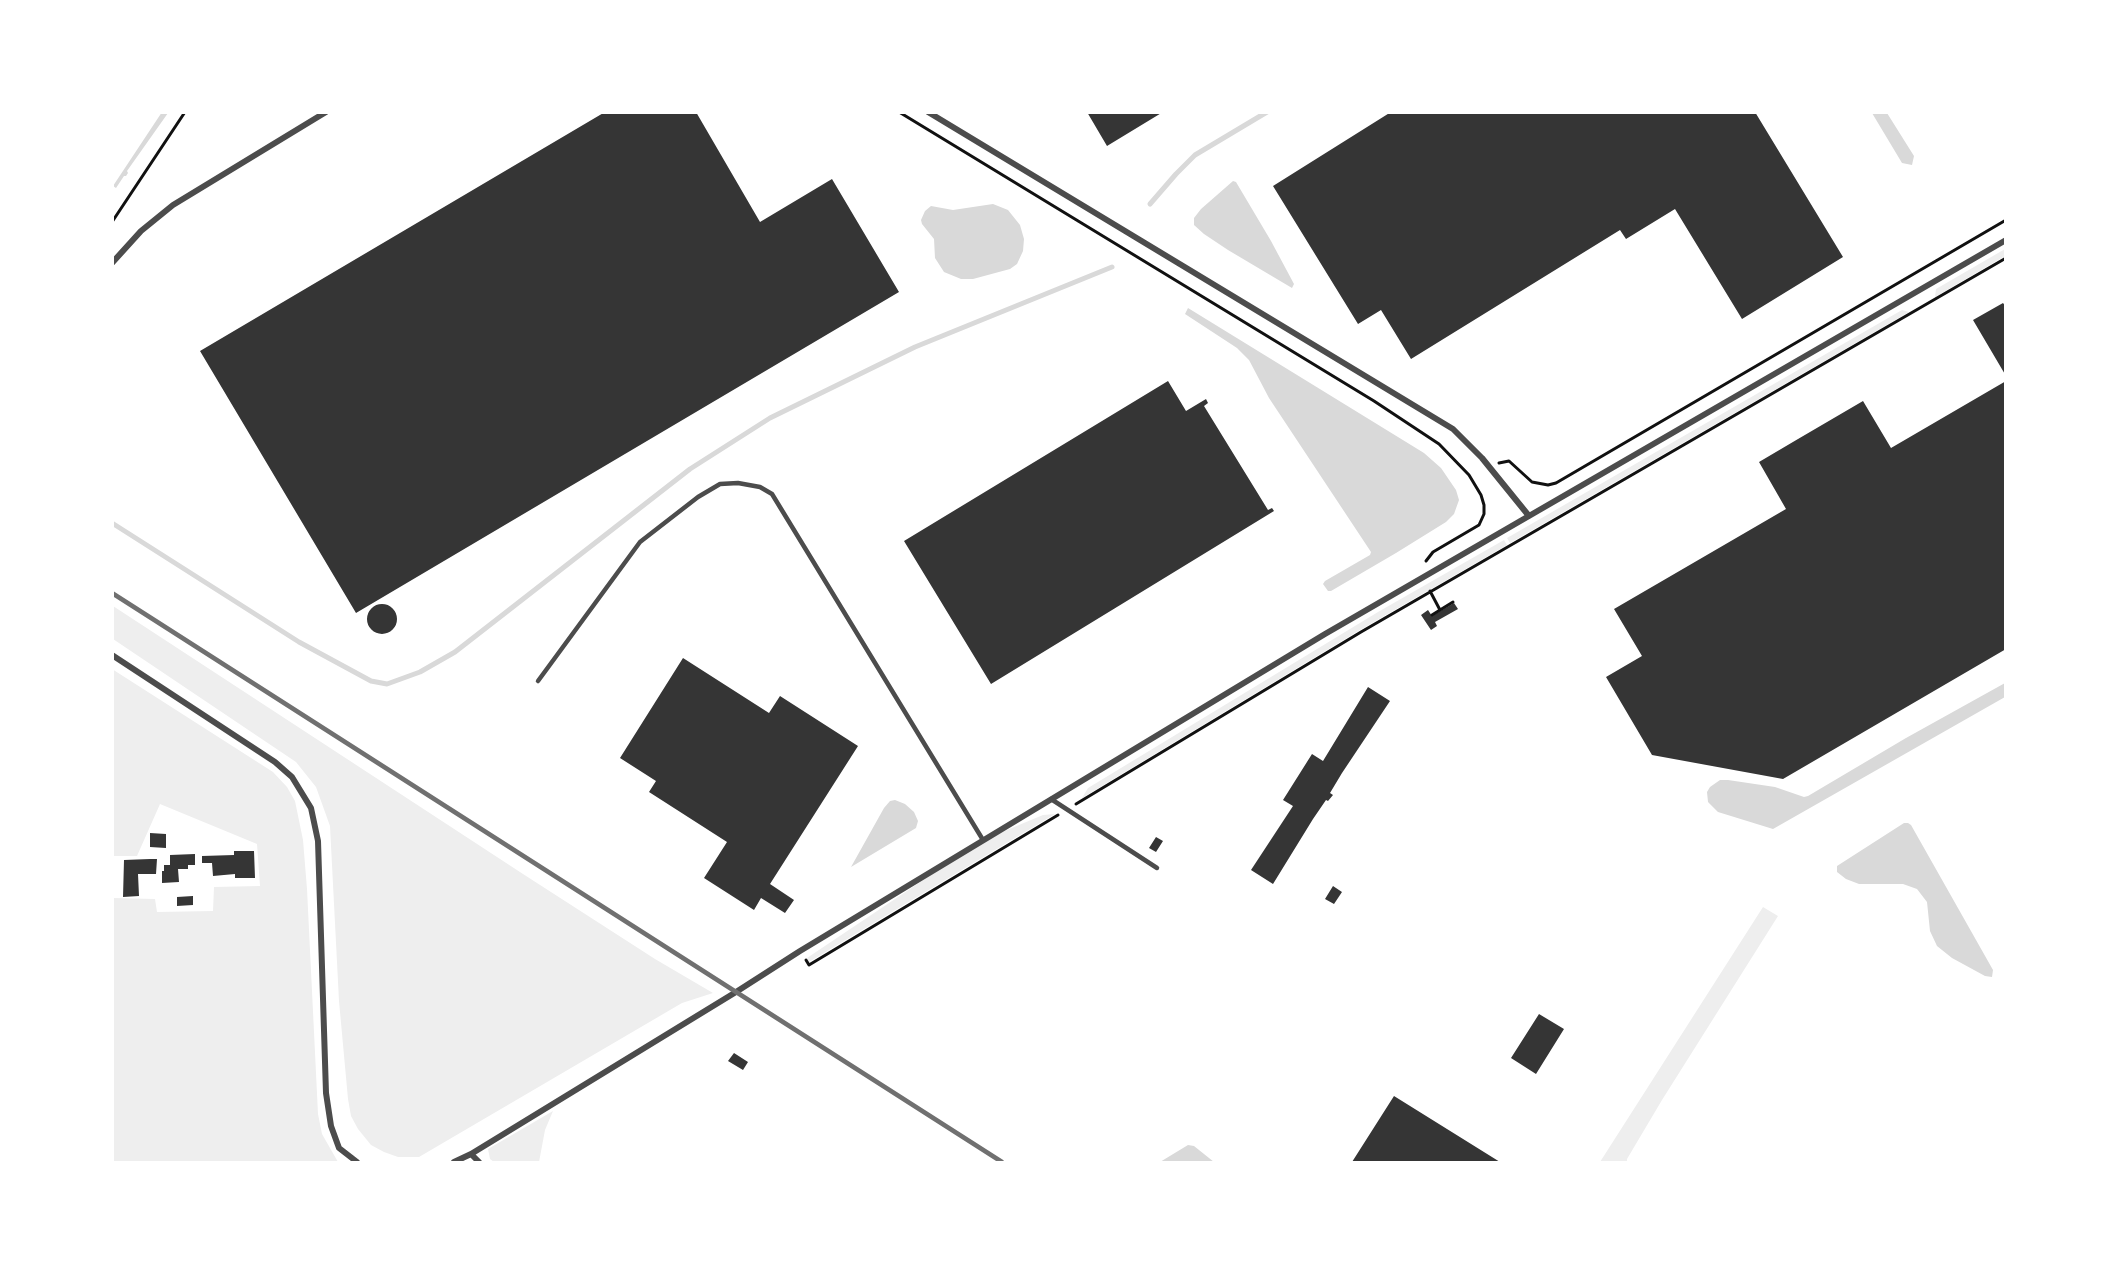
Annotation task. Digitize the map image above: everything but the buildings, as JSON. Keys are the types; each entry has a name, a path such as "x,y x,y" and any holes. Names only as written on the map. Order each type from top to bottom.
{"street":[{"path":"112,263 133,239 173,205 326,112"},
{"path":"928,112 1453,429 1491,468 1529,516"},
{"path":"454,1162 471,1154 800,951 1335,628 2006,240"},
{"path":"112,655 275,762 291,777 311,808 318,841 326,1093 331,1126 339,1148 357,1162"},
{"path":"471,1154 479,1162"}],"lane":[{"path":"538,681 640,542 698,497 720,484 738,483 760,487 772,494 983,840"},
{"path":"1051,799 1158,868"}],"path":[{"path":"112,222 185,112"},
{"path":"899,112 1374,401 1439,444 1472,480 1484,505 1479,525 1434,552 1425,562"},
{"path":"1472,480 1503,461 1509,460 1532,482 1548,485 1557,483 2006,220"},
{"path":"800,951 809,965 1430,591 2006,258"},
{"path":"1430,591 1440,610"},
{"path":"1432,615 1453,602"}],"shaded area":[{"path":"162,112 168,113 116,188 113,186"},
{"path":"1872,113 1887,113 1914,156 1912,165 1902,163"},
{"path":"1233,181 1236,182 1271,241 1294,284 1292,288 1228,250 1194,225 1194,218 1201,209"},
{"path":"993,204 1008,210 1020,225 1024,239 1023,251 1017,264 1010,269 973,279 961,279 944,272 935,258 934,239 922,224 921,220 925,211 931,206 953,210"},
{"path":"2005,249 2005,256 1935,297 1936,289"},
{"path":"1188,308 1424,453 1441,468 1456,490 1459,500 1454,514 1446,522 1396,553 1328,591 1323,584 1325,581 1370,555 1371,552 1269,398 1249,360 1237,348 1185,314"},
{"path":"1902,310 1909,312 1510,543 1507,538"},
{"path":"1504,540 1507,545 1360,630 1082,798 1088,788 1378,612"},
{"path":"113,606 523,874 655,959 713,993 682,1003 419,1157 398,1157 371,1145 351,1116 348,1099 339,1001 330,826 316,787 296,762 113,639"},
{"path":"112,669 273,772 287,787 295,801 303,840 307,889 318,1114 322,1134 338,1162 113,1162","holes":["160,804 257,844 260,886 214,887 213,911 157,912 155,899 113,898 114,856 137,856"]},
{"path":"2005,683 2005,697 1773,829 1718,812 1708,802 1707,792 1720,780 1775,787 1804,797 1808,796"},
{"path":"895,800 905,804 914,812 918,821 916,828 851,867 884,808 890,801"},
{"path":"1055,814 809,962 807,958 983,840 1043,815"},
{"path":"1904,823 1911,825 1993,970 1992,977 1985,976 1952,958 1937,946 1930,931 1927,902 1917,889 1903,884 1859,884 1846,879 1837,872 1837,866"},
{"path":"1763,907 1778,916 1662,1100 1627,1162 1600,1162"},
{"path":"553,1111 545,1130 539,1162 494,1162 490,1159 488,1149"},
{"path":"1188,1145 1194,1146 1214,1162 1160,1162"}],"waterway":[{"path":"1150,204 1195,155 1267,112"},
{"path":"112,523 299,642 371,681 387,684 420,672 455,652 690,469 770,418 915,347 1112,267"}],"railway":[{"path":"112,593 1002,1162"}]}
